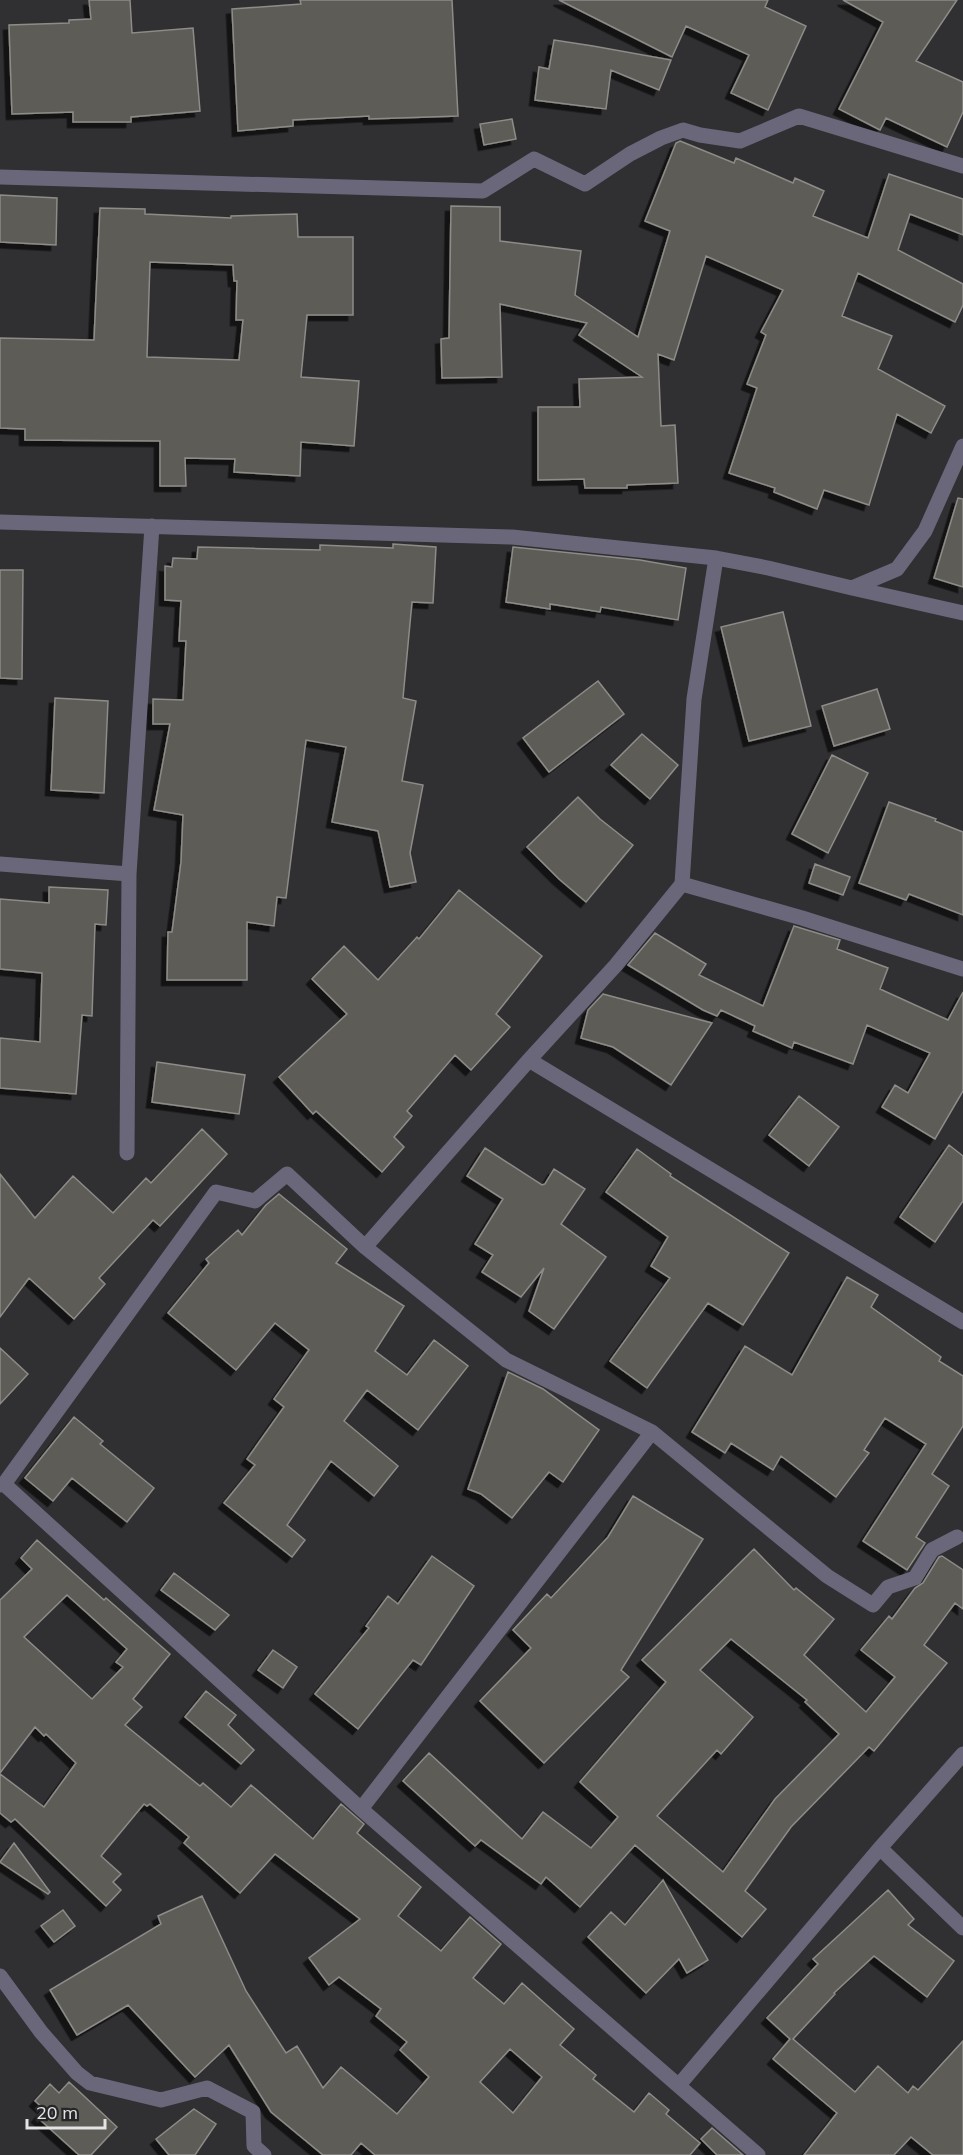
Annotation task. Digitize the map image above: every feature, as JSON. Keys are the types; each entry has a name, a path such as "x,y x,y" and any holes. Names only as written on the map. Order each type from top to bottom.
{"street":[{"path":"0,177 483,191 534,159 585,184 630,154 683,130 740,141 799,116 963,166"},
{"path":"852,588 897,569 925,531 963,446"},
{"path":"0,522 512,537 716,558 963,613"},
{"path":"127,1153 129,874 152,526"},
{"path":"365,1247 529,1060 616,965 682,884 694,699 716,558"},
{"path":"0,864 129,874"},
{"path":"682,884 802,918 963,969"},
{"path":"529,1060 963,1322"},
{"path":"758,2155 362,1809 2,1484 216,1192 255,1201 287,1174 365,1247 506,1360 652,1432 827,1576 873,1605 888,1587 915,1578 932,1550 957,1537"},
{"path":"362,1809 652,1432"},
{"path":"679,2085 963,1754"},
{"path":"880,1848 963,1928"},
{"path":"0,1976 41,2032 77,2073 90,2083 161,2100 207,2088 253,2112 254,2146 264,2155"}],"building":[{"path":"89,0 130,0 132,33 193,28 200,111 131,117 131,122 73,122 73,112 12,114 9,25 69,23 69,20 91,19"},
{"path":"300,0 452,0 458,116 369,119 369,116 293,120 293,126 238,131 232,9 301,4"},
{"path":"559,0 768,0 765,7 806,26 768,110 731,93 749,55 686,26 672,57"},
{"path":"843,0 957,0 916,61 963,82 963,112 947,147 886,118 880,130 839,109 883,22"},
{"path":"554,40 671,60 659,90 611,70 606,109 535,100 539,67 549,69"},
{"path":"512,119 516,139 484,145 480,124"},
{"path":"680,141 734,163 736,158 793,183 795,178 824,191 813,216 868,238 889,174 963,199 963,235 910,214 898,250 963,284 963,305 955,322 858,273 842,316 892,336 878,369 945,406 931,433 897,414 869,505 824,490 817,509 774,492 775,488 729,473 757,388 747,384 766,335 761,332 783,290 706,256 674,360 658,354 661,426 675,425 678,483 627,485 627,488 585,488 584,479 538,480 538,407 580,407 579,379 642,377 579,335 587,323 500,304 502,377 442,378 441,339 449,338 451,206 500,207 500,241 581,251 575,295 638,337 670,231 645,221 676,143"},
{"path":"0,195 57,198 56,245 0,242"},
{"path":"100,208 145,209 145,214 231,218 231,216 297,214 298,237 353,237 353,315 307,315 301,377 359,381 354,446 301,442 300,476 234,472 235,459 185,458 186,486 160,486 160,441 25,440 25,429 0,428 0,338 94,340","holes":["150,262 233,265 234,281 237,281 236,320 243,320 239,360 147,357"]},
{"path":"958,498 963,499 963,587 934,578"},
{"path":"393,544 436,547 433,603 412,602 403,698 416,701 402,781 423,785 410,853 416,882 390,887 378,831 332,822 346,747 306,740 286,898 277,897 274,926 247,922 247,980 167,980 168,932 172,932 181,862 183,815 154,810 170,724 153,724 153,699 183,700 186,641 179,641 181,601 165,600 165,566 172,567 173,558 197,559 198,547 320,550 320,545 393,548"},
{"path":"513,547 640,560 686,568 678,620 601,607 600,612 550,604 550,609 506,602"},
{"path":"0,570 23,570 22,679 0,678"},
{"path":"783,612 811,726 749,741 721,627"},
{"path":"598,681 624,714 549,772 523,738"},
{"path":"877,689 890,729 834,746 822,706"},
{"path":"55,698 108,701 104,793 51,790"},
{"path":"642,734 678,765 650,799 611,765"},
{"path":"832,755 868,773 828,853 792,834"},
{"path":"578,797 600,819 633,845 586,902 527,847"},
{"path":"889,802 936,819 935,821 963,832 963,915 909,894 906,900 859,883"},
{"path":"815,864 850,877 843,895 809,883"},
{"path":"49,887 108,890 106,925 95,924 92,1016 82,1015 76,1094 0,1088 0,1038 40,1042 42,973 0,969 0,899 49,903"},
{"path":"459,890 542,956 496,1014 510,1027 471,1070 455,1055 407,1111 412,1116 394,1137 404,1147 382,1172 316,1111 313,1114 279,1077 347,1014 312,979 344,946 378,980 417,937 419,939"},
{"path":"794,926 840,940 837,949 888,968 880,989 948,1020 963,992 963,1091 935,1139 882,1107 895,1085 908,1093 930,1053 867,1025 853,1064 794,1042 792,1048 753,1031 755,1026 721,1010 717,1016 703,1010 628,965 655,933 706,964 699,975 763,1006"},
{"path":"603,994 712,1023 671,1085 613,1047 581,1038 588,1010"},
{"path":"157,1062 245,1075 239,1114 152,1102"},
{"path":"799,1096 839,1127 809,1166 769,1135"},
{"path":"202,1129 227,1154 160,1226 153,1220 99,1278 105,1284 74,1319 29,1278 0,1317 0,1174 35,1218 73,1176 113,1213 146,1178 151,1183"},
{"path":"949,1145 963,1156 963,1201 935,1242 900,1217"},
{"path":"485,1148 542,1185 554,1169 585,1189 561,1224 606,1257 554,1329 529,1311 544,1268 521,1297 482,1272 493,1255 475,1244 503,1199 467,1176"},
{"path":"637,1149 671,1174 670,1176 789,1253 743,1325 708,1303 647,1388 610,1361 670,1278 651,1266 668,1237 606,1192"},
{"path":"279,1194 347,1249 336,1263 404,1306 375,1351 407,1375 434,1340 468,1366 418,1430 367,1390 344,1421 398,1466 374,1496 331,1461 287,1525 305,1540 292,1557 224,1503 255,1465 247,1459 284,1407 274,1399 309,1350 275,1323 236,1370 168,1313 209,1263 206,1259 238,1230 242,1235 266,1205"},
{"path":"847,1277 878,1295 871,1307 941,1357 939,1361 963,1376 963,1426 932,1474 949,1486 916,1537 925,1543 907,1570 863,1541 926,1444 885,1418 864,1450 869,1453 836,1497 781,1456 773,1470 731,1443 725,1453 692,1432 745,1346 792,1375"},
{"path":"0,1348 28,1374 0,1404"},
{"path":"508,1372 543,1389 599,1430 563,1482 549,1472 512,1518 481,1494 468,1489"},
{"path":"74,1417 103,1441 100,1444 154,1488 127,1522 72,1478 53,1501 25,1478"},
{"path":"633,1496 703,1539 621,1670 629,1677 544,1763 480,1701 531,1648 513,1630 547,1594 551,1598 608,1537"},
{"path":"37,1540 104,1600 106,1598 170,1654 133,1699 142,1707 125,1725 200,1786 203,1783 231,1807 251,1785 313,1839 341,1804 364,1824 357,1833 421,1887 398,1916 441,1951 470,1917 501,1944 473,1978 504,2004 522,1983 574,2029 560,2045 596,2075 593,2079 634,2112 649,2093 669,2110 666,2114 700,2143 690,2155 375,2155 361,2143 351,2155 323,2155 271,2112 229,2045 195,2077 128,2005 77,2035 50,1990 161,1924 158,1916 202,1896 246,1991 286,2053 297,2046 323,2088 341,2067 397,2114 429,2077 400,2050 407,2042 376,2016 381,2009 339,1977 329,1985 309,1958 360,1919 275,1854 240,1893 184,1843 189,1837 150,1804 147,1806 144,1804 101,1856 121,1874 113,1882 121,1890 106,1906 15,1819 11,1822 0,1813 0,1774 44,1807 76,1763 46,1734 44,1736 35,1727 0,1773 0,1600 32,1569 21,1558","holes":["67,1595 127,1649 116,1662 123,1667 92,1699 24,1637","510,2049 542,2077 513,2113 480,2082"]},
{"path":"754,1549 794,1590 796,1588 834,1619 804,1655 866,1712 895,1677 861,1650 889,1616 892,1619 915,1588 923,1583 939,1557 942,1556 963,1570 963,1609 955,1603 924,1645 947,1663 874,1751 869,1747 791,1827 745,1891 766,1909 742,1937 635,1845 580,1907 546,1877 541,1884 481,1840 475,1846 403,1781 429,1753 522,1839 543,1812 591,1848 618,1817 580,1782 666,1682 642,1660","holes":["731,1639 807,1700 805,1702 839,1734 775,1799 723,1872 657,1816 717,1750 721,1754 753,1717 700,1670"]},
{"path":"432,1556 474,1586 421,1665 413,1660 358,1729 315,1694 369,1628 366,1626 388,1596 398,1604"},
{"path":"174,1573 229,1615 215,1630 161,1590"},
{"path":"273,1650 297,1667 283,1688 258,1670"},
{"path":"206,1691 236,1715 228,1725 254,1750 241,1764 185,1717"},
{"path":"14,1843 50,1892 48,1894 0,1862"},
{"path":"663,1880 708,1960 687,1973 679,1959 646,1993 588,1937 611,1912 625,1925"},
{"path":"888,1890 914,1919 908,1925 954,1961 927,1997 874,1956 834,1993 793,2039 855,2092 878,2066 908,2093 913,2086 918,2090 963,2041 963,2155 933,2155 911,2137 894,2155 804,2155 837,2113 773,2059 790,2039 767,2018 818,1964 813,1959"},
{"path":"63,1910 75,1926 54,1942 41,1926"},
{"path":"69,2082 117,2127 91,2155 79,2155 37,2117 44,2109 35,2101 50,2084 59,2093"},
{"path":"194,2109 216,2124 195,2155 169,2155 156,2139"},
{"path":"712,2128 743,2155 717,2155 701,2139"}]}
